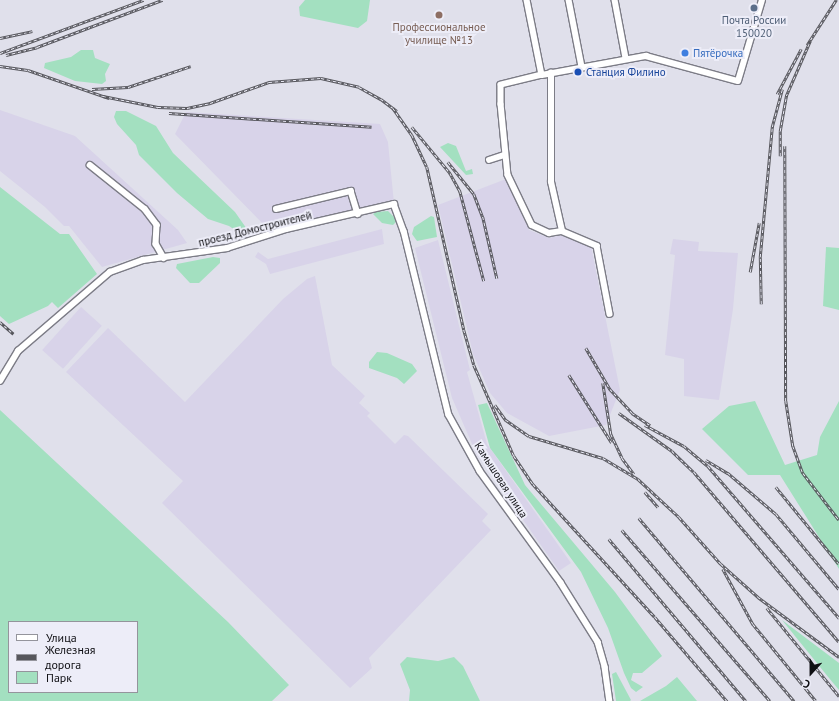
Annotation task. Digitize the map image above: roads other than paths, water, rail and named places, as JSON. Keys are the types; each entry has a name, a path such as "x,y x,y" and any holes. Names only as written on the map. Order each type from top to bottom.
{"street":[{"path":"527,0 542,75"},
{"path":"569,0 582,67"},
{"path":"615,0 626,58"},
{"path":"610,314 597,246 562,231 549,233 532,225 508,175 504,156 501,85 626,58 656,57 738,81 762,0"},
{"path":"551,73 551,182 562,231"},
{"path":"489,160 504,156"},
{"path":"90,165 145,209 157,225 156,244 164,258"},
{"path":"276,209 351,191 358,214"},
{"name":"проезд Домостроителей","path":"0,382 18,351 110,272 143,260 227,248 286,229 358,214 394,204"},
{"name":"Камышовая улица","path":"394,204 404,231 449,415 480,471 561,583 598,642 605,667 610,701"}],"railway":[{"path":"0,53 143,0"},
{"path":"6,55 37,47 162,0"},
{"path":"807,45 836,0"},
{"path":"0,38 32,31"},
{"path":"780,156 780,131 786,96 810,41"},
{"path":"777,94 801,49"},
{"path":"0,66 28,70 109,98"},
{"path":"92,89 128,87 191,66"},
{"path":"103,96 158,107 187,108 210,103 269,82 321,78 359,87 381,99 397,111"},
{"path":"761,304 760,257 772,127 782,89"},
{"path":"393,108 412,135 427,167 464,330 474,365 514,456 533,484 655,617 727,701"},
{"path":"169,113 372,127"},
{"path":"412,127 450,173 460,191 484,281"},
{"path":"785,146 786,401 793,446 803,473 839,520"},
{"path":"448,162 474,194 483,217 497,278"},
{"path":"750,272 759,223"},
{"path":"0,322 14,334"},
{"path":"586,348 610,389 632,413 650,425"},
{"path":"569,375 612,443"},
{"path":"603,383 611,434 622,458 634,474"},
{"path":"495,405 506,420 529,436 603,458 638,479 679,517 721,564 758,597 839,657"},
{"path":"619,413 672,451 694,472 839,642"},
{"path":"645,425 684,446 708,466 839,618"},
{"path":"706,460 728,473 776,514 839,589"},
{"path":"776,487 839,564"},
{"path":"645,492 658,507"},
{"path":"639,518 794,701"},
{"path":"622,530 770,701"},
{"path":"609,539 746,701"},
{"path":"723,569 753,624 816,701"},
{"path":"767,608 839,696"}],"place":[{"name":"Почта России 150020","path":"754,8"},
{"name":"Профессиональное училище №13","path":"439,15"},
{"name":"Пятёрочка","path":"685,53"},
{"name":"Станция Филино","path":"578,72"}]}
